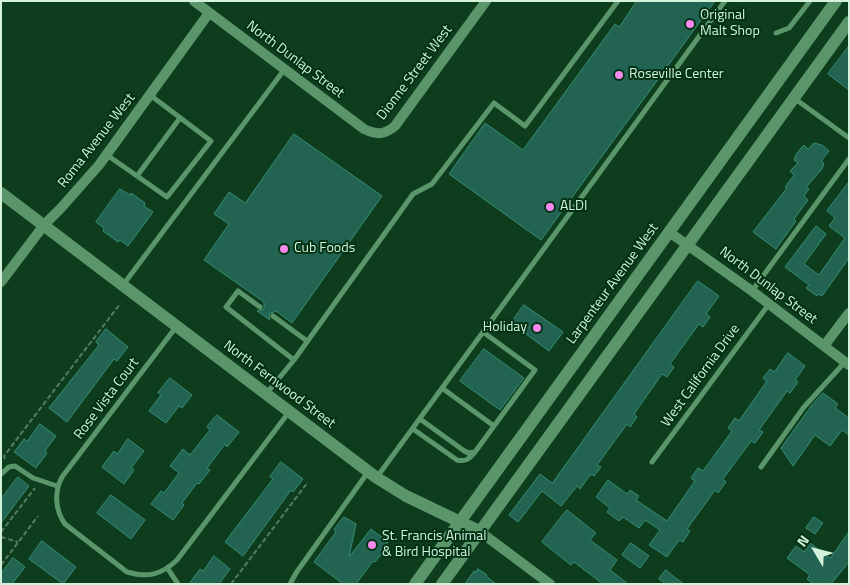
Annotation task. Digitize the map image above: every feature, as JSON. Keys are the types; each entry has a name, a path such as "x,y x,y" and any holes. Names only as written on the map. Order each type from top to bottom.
{"main road":[{"name":"Larpenteur Avenue West","path":"415,584 836,1"},
{"path":"442,584 849,22"},
{"name":"North Fernwood Street","path":"1,192 372,475 406,496 479,531"}],"street":[{"name":"North Dunlap Street","path":"194,1 364,129 382,134"},
{"name":"Dionne Street West","path":"382,134 395,126 486,1"},
{"name":"Roma Avenue West","path":"1,282 44,225 107,155 209,13"},
{"name":"North Dunlap Street","path":"669,232 752,291 847,364"},
{"path":"824,346 849,313"},
{"name":"North Fernwood Street","path":"479,531 550,584"}],"lane":[{"path":"266,394 294,360 413,194 432,184 494,103 525,126 618,1"},
{"path":"290,584 296,573 372,475 413,429 725,1"},
{"path":"776,33 789,28 810,1"},
{"path":"122,285 284,70"},
{"path":"107,155 167,197 211,140 150,95"},
{"path":"794,98 849,138"},
{"path":"137,176 180,118"},
{"path":"752,291 849,159"},
{"path":"260,307 238,291 226,307 294,360"},
{"name":"West California Drive","path":"652,462 769,304"},
{"path":"273,316 307,341"},
{"name":"Rose Vista Court","path":"57,486 177,326"},
{"path":"413,429 457,460 469,460 535,370 483,332"},
{"path":"761,467 804,407 847,364"},
{"path":"442,388 494,426"},
{"path":"1,474 8,468 15,466 33,478 57,486 58,514 65,524 127,572 140,575 155,574 168,569 177,560 289,412"},
{"path":"420,419 463,450 468,453 475,452"},
{"path":"168,569 178,584"}],"path":[{"path":"8,468 4,456 120,304"},
{"path":"231,584 308,482"},
{"path":"1,532 36,486"},
{"path":"1,565 38,516"},
{"path":"1,537 18,542"}],"building":[{"name":"Roseville Center","path":"637,1 715,1 541,240 449,174 485,123 523,150 615,24 619,27"},
{"path":"849,46 849,90 828,74"},
{"path":"294,134 382,196 292,323 276,311 269,314 270,320 257,311 264,309 264,302 204,260 229,224 214,214 229,192 245,203"},
{"path":"814,143 822,145 829,151 821,161 824,163 822,169 806,187 809,189 804,196 808,200 776,249 753,232 787,188 785,187 794,175 790,171 798,163 794,160 797,153 804,145 808,149"},
{"path":"849,182 849,258 822,296 819,294 817,296 806,288 809,285 785,267 816,226 826,234 804,264 819,275 845,238 829,226 835,218 827,211"},
{"path":"120,189 130,195 131,193 145,203 144,206 153,212 128,246 120,240 118,242 103,231 104,228 96,222"},
{"path":"698,281 719,296 706,314 710,317 703,327 699,324 670,364 674,367 667,377 662,374 634,414 637,417 630,427 627,424 597,465 601,467 594,476 591,474 580,489 577,486 561,506 542,491 518,522 509,515 540,474 552,483"},
{"name":"Holiday","path":"524,305 563,332 549,351 511,323"},
{"path":"106,329 128,347 117,361 114,359 67,422 49,408 99,345 96,342"},
{"name":"Holiday","path":"484,349 524,378 500,410 460,381"},
{"path":"788,353 805,366 795,380 798,382 790,393 787,391 759,430 763,432 755,443 751,441 723,479 726,482 718,493 715,490 687,529 690,531 683,542 679,540 667,557 649,545 660,530 645,520 639,528 623,517 619,521 607,512 610,508 596,497 608,480 627,494 630,490 639,496 636,500 667,521 695,481 691,478 698,468 703,471 732,431 728,428 735,418 739,421 767,381 763,378 770,369 774,372"},
{"path":"170,378 192,395 182,408 179,406 166,423 149,411 161,395 158,393"},
{"path":"823,393 838,404 835,408 849,418 849,435 842,430 830,446 815,435 793,466 781,448"},
{"path":"217,415 239,432 227,447 225,444 207,468 210,470 199,484 197,483 182,503 184,505 173,520 151,504 161,491 164,493 179,473 170,466 183,449 190,455 210,430 207,427"},
{"path":"40,424 56,436 36,468 14,452 24,439 27,441"},
{"path":"128,439 144,451 131,468 134,470 124,484 102,467 114,451 117,454"},
{"path":"281,462 303,479 293,492 291,490 243,556 225,542 273,479 270,477"},
{"path":"18,477 29,486 1,523 1,499"},
{"path":"111,495 145,520 131,539 97,513"},
{"path":"567,510 596,533 590,540 617,560 610,570 628,584 603,584 574,562 571,565 542,542"},
{"path":"344,517 356,524 349,557 371,529 388,542 383,549 385,550 375,562 373,561 356,584 343,584 314,562 336,532 334,530"},
{"path":"814,517 823,523 815,534 806,528"},
{"path":"849,532 849,562 831,584 813,584 807,579 810,575 787,558 796,546 804,552 810,543 830,558"},
{"path":"42,541 76,567 63,584 29,559"},
{"path":"631,543 649,556 640,568 622,555"},
{"path":"214,556 230,569 219,584 189,584 200,569 203,571"},
{"path":"13,558 25,567 12,584 1,584 1,574"},
{"path":"478,569 496,584 465,584 474,571 476,572"},
{"path":"666,570 684,584 666,584 659,579"}],"place":[{"name":"Original Malt Shop","path":"690,24"},
{"name":"Roseville Center","path":"619,75"},
{"name":"ALDI","path":"550,207"},
{"name":"Cub Foods","path":"284,249"},
{"name":"Holiday","path":"537,328"},
{"name":"St. Francis Animal & Bird Hospital","path":"372,545"}]}
